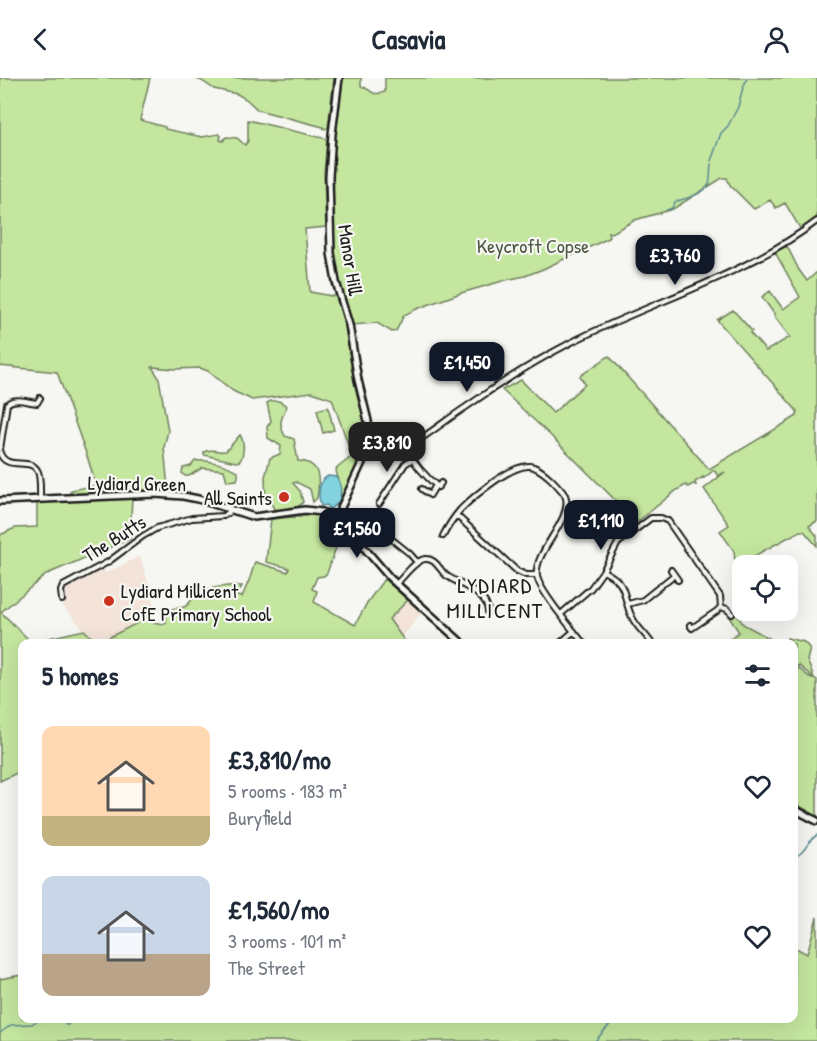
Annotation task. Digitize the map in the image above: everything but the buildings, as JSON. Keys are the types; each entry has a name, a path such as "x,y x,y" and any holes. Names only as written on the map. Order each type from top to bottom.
{"street":[{"name":"Manor Hill","path":"339,78 329,177 331,248 334,274 349,325 366,411 369,446"},
{"path":"457,639 396,584 337,516 369,446 392,451 406,448 551,353 748,264 782,246 817,221"},
{"path":"40,398 38,405 15,400 7,404 0,451 1,459 32,465 36,468 40,499"},
{"path":"406,448 411,459 425,475 439,484 430,495 422,489"},
{"path":"379,504 405,464 411,459"},
{"path":"443,536 456,516 475,497 510,472 524,466 541,470 563,492 567,503 563,517 539,563 537,575 546,594 580,639"},
{"name":"Lydiard Green","path":"0,501 143,494 168,495 198,499 254,517 305,510 337,516"},
{"name":"The Butts","path":"62,600 63,586 108,562 148,532 190,519 223,516 230,509"},
{"path":"456,516 517,571 526,575 537,575"},
{"path":"561,614 589,591 618,543 648,520 656,517 664,518 669,522 721,601 721,607 717,611 692,628"},
{"path":"388,531 389,537 417,562"},
{"path":"396,584 417,562 425,559 433,561 445,575 472,590 489,609"},
{"path":"670,570 678,580"},
{"path":"603,571 615,577 621,584 632,619 648,639"},
{"path":"628,604 643,600 674,575"},
{"path":"721,607 732,614"},
{"path":"565,639 574,631"},
{"path":"798,811 817,821"}],"shaded area":[{"name":"Lydiard Millicent CofE Primary School","path":"140,556 157,613 106,639 94,639 63,606 63,597 65,590 75,581 102,566 106,573"},
{"path":"408,600 422,612 402,637 388,619"}],"green space":[{"path":"0,78 150,78 140,120 165,127 165,129 202,137 219,134 220,140 223,141 226,137 237,138 245,145 248,141 248,120 327,139 324,174 326,227 305,229 310,292 337,297 347,328 352,369 365,422 365,438 349,447 332,399 312,392 252,400 233,391 208,371 200,368 152,367 159,378 168,431 164,447 168,488 178,491 179,494 122,492 71,495 72,490 96,485 57,372 0,366"},
{"path":"194,78 334,78 328,128 324,129 258,110 237,94 214,89"},
{"name":"Keycroft Copse","path":"343,78 361,78 361,86 376,94 385,92 385,78 817,78 817,218 801,230 785,203 776,208 770,200 754,209 730,185 727,178 722,178 673,209 635,220 612,233 608,232 609,238 543,269 461,293 404,315 396,331 392,332 377,323 351,325 348,308 340,292 332,248 331,173"},
{"path":"787,246 807,281 817,272 817,521 809,526 817,536 817,546 804,531 800,531 756,555 734,555 720,531 729,525 704,489 725,472 718,476 714,470 695,482 696,485 688,487 686,485 677,490 637,522 502,390 521,380 553,413 585,384 580,376 609,356 709,469 797,416 797,411 717,320 733,310 766,351 790,337 762,297 770,291 783,309 800,297 775,252"},
{"path":"279,401 287,406 281,421 283,432 285,436 294,439 298,461 306,462 315,468 319,485 317,498 313,502 310,489 296,482 293,483 300,491 303,502 294,508 279,511 275,510 270,502 266,504 265,477 270,458 280,454 281,446 268,438 267,427 271,421 267,403"},
{"path":"328,407 334,430 323,433 317,410"},
{"path":"240,435 243,448 240,461 204,455 204,452 210,450 226,451"},
{"path":"364,449 347,492 339,505 340,482 336,469"},
{"path":"195,461 212,462 229,467 238,472 237,480 227,481 224,470 202,468 185,476 182,473 183,468 191,466"},
{"path":"132,497 130,539 47,574 1,612 28,639 18,639 18,772 0,781 0,535 15,528 37,527 37,502"},
{"path":"310,515 323,516 343,528 327,573 317,577 312,589 317,591 314,602 355,625 384,579 408,600 389,619 403,639 106,639 145,619 163,624 166,622 166,612 184,607 202,591 226,586 242,586 237,596 242,597 255,562 288,572 289,568 266,562 271,519"},
{"path":"732,615 732,621 741,621 771,639 729,639 739,632 729,617"},
{"path":"84,630 94,639 44,639"},
{"path":"798,641 804,642 810,649 807,660 814,678 798,665"},
{"path":"798,668 812,679 817,680 817,816 798,805"},
{"path":"817,917 817,1041 0,1041 0,979 18,976 18,1023 798,1023 798,949 807,954"}],"water":[{"path":"328,476 336,477 341,490 338,503 330,509 327,505 321,506 319,494 320,485"}],"waterway":[{"path":"711,161 721,133 728,126 738,107 747,78"},
{"path":"667,210 672,208 675,202 707,188 710,182 711,164"},
{"path":"798,855 817,835"},
{"path":"0,1033 11,1025 34,1023"},
{"path":"64,1023 66,1025 69,1023"},
{"path":"595,1041 611,1023"}],"place":[{"name":"All Saints","path":"284,497"},
{"name":"Lydiard Millicent CofE Primary School","path":"109,601"}],"district":[{"name":"LYDIARD MILLICENT","path":"495,598"}]}
